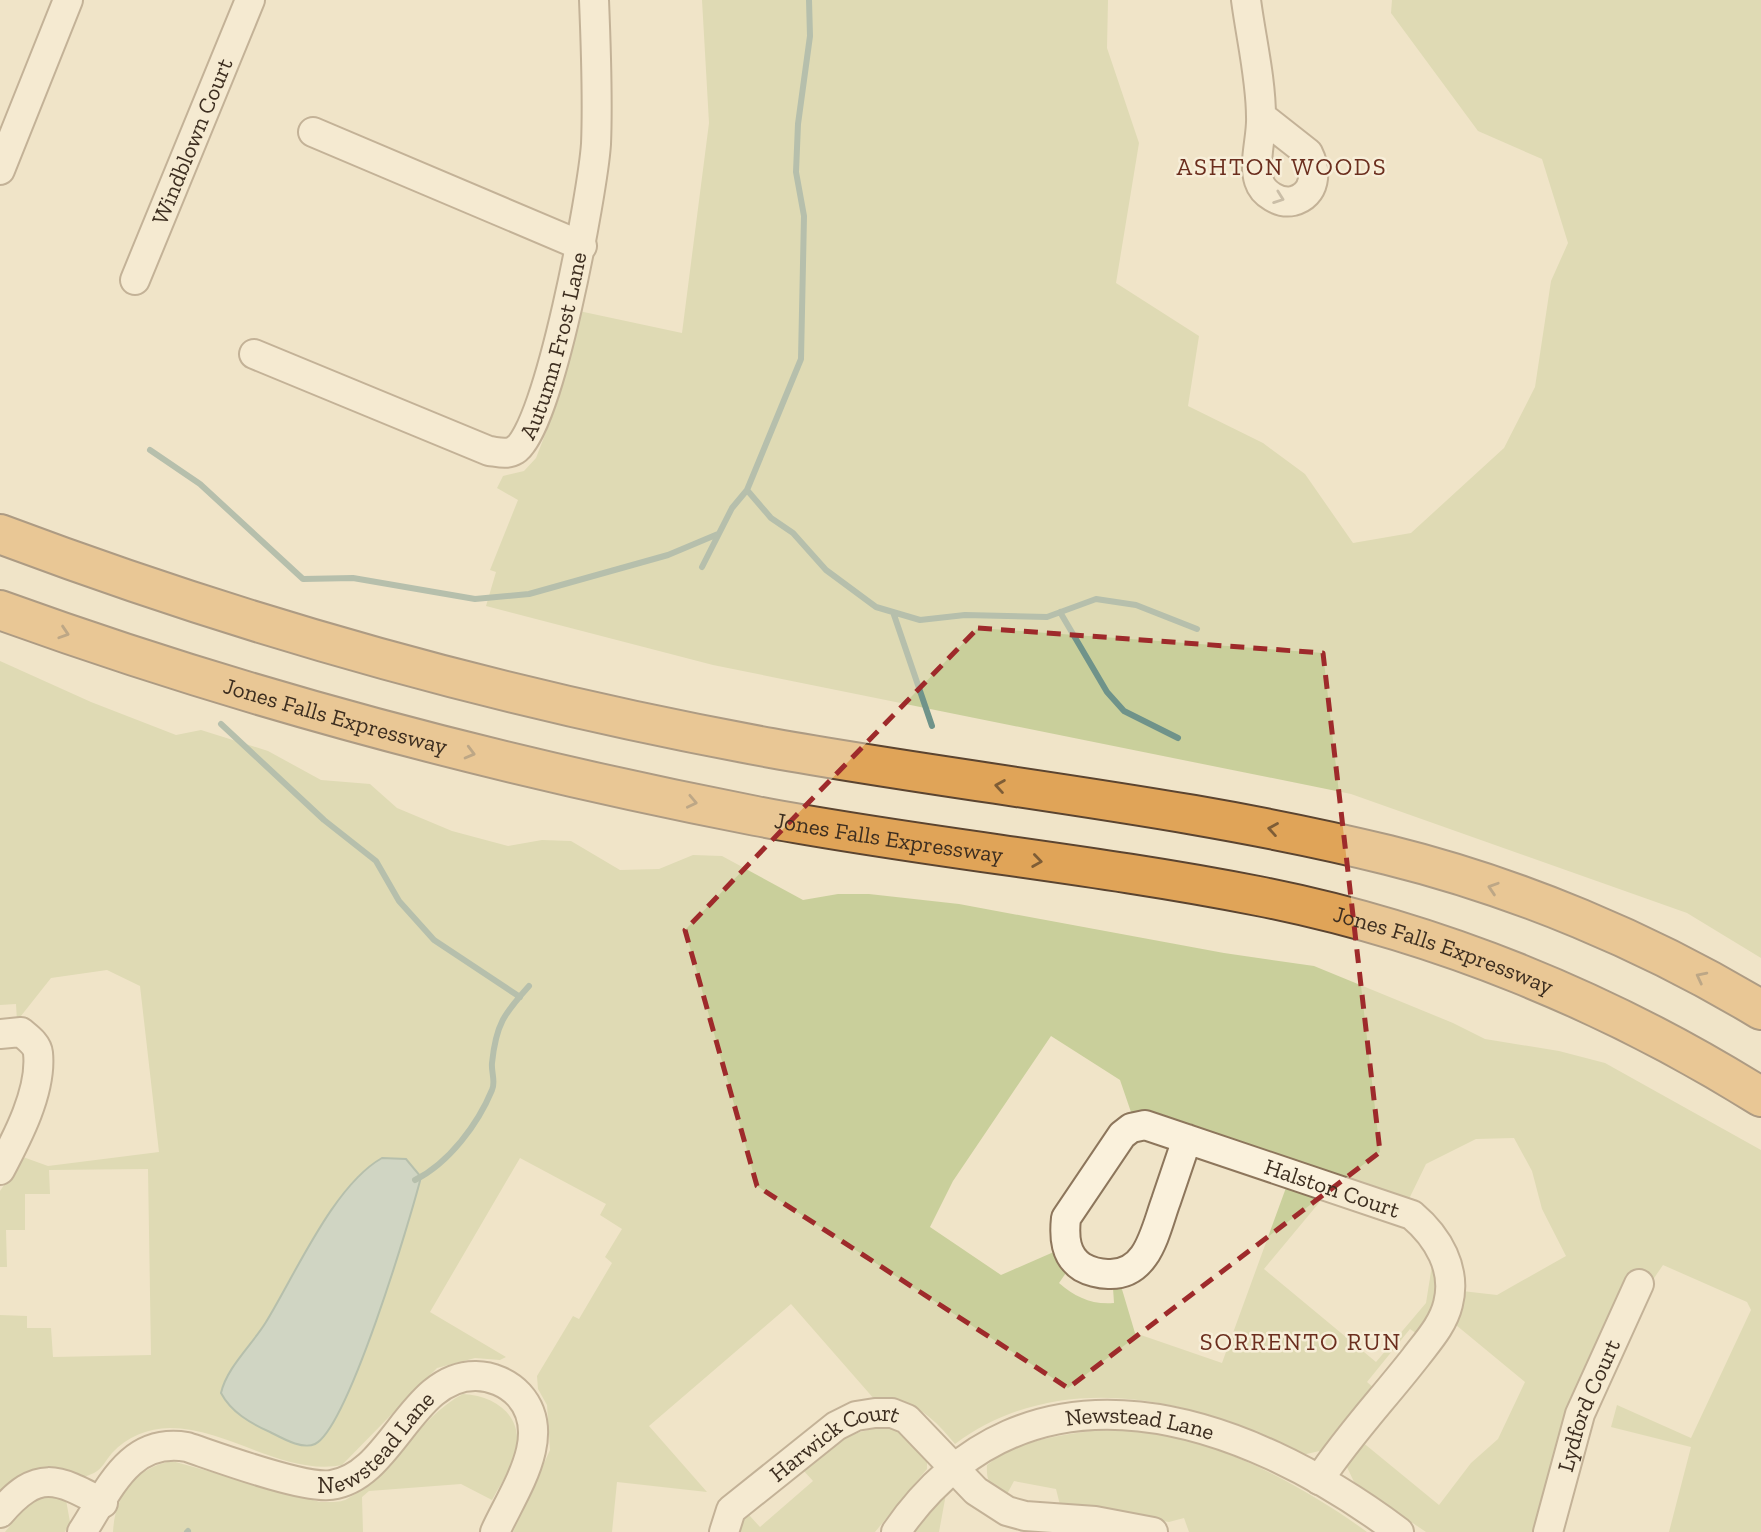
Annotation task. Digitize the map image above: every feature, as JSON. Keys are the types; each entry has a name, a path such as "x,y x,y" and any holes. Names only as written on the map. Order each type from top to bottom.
{"highway":[{"path":"0,534 174,596 299,635 632,721 895,769 1281,830 1393,856 1507,892 1631,941 1761,1010"},
{"name":"Jones Falls Expressway","path":"0,610 268,698 488,758 758,816 1196,885 1261,897 1373,924 1480,958 1600,1008 1699,1058 1761,1097"}],"street":[{"path":"0,170 68,0"},
{"name":"Windblown Court","path":"135,280 250,0"},
{"name":"Autumn Frost Lane","path":"254,354 489,450 505,453 515,450 524,442 542,396 582,246 596,145 594,0"},
{"path":"1247,0 1262,116"},
{"path":"313,132 582,246"},
{"path":"0,1034 21,1032 32,1041 38,1052 31,1103 4,1149"},
{"name":"Halston Court","path":"1187,1139 1150,1249 1138,1264 1122,1275 1100,1274 1081,1266 1068,1251 1066,1218 1122,1135 1131,1128 1145,1125 1187,1139 1412,1215 1439,1243 1446,1260 1450,1284 1448,1305 1436,1331 1338,1452 1319,1480"},
{"name":"Lydford Court","path":"1548,1532 1580,1414 1639,1284"},
{"name":"Newstead Lane","path":"82,1532 103,1503 111,1483 130,1462 146,1450 169,1444 308,1484 331,1485 350,1479 388,1444 439,1388 456,1379 476,1376 489,1378 514,1389 526,1402 532,1420 531,1453 495,1532"},
{"name":"Harwick Court","path":"724,1532 731,1510 809,1445 856,1416 892,1413 908,1419 956,1466 976,1491 992,1504 1007,1511 1025,1516 1095,1521 1153,1532"},
{"name":"Newstead Lane","path":"896,1532 932,1489 956,1466 1003,1437 1045,1422 1117,1414 1185,1422 1227,1435 1319,1480 1399,1532"},
{"path":"0,1513 30,1484 57,1482 103,1503"},
{"name":"Newstead Lane","path":"100,1532 103,1503"}],"highlighted area":[{"path":"978,628 1323,653 1380,1152 1068,1388 757,1186 685,930"}],"green space":[{"path":"702,0 1108,0 1107,48 1139,143 1116,283 1199,336 1188,406 1263,443 1305,474 1353,543 1411,533 1504,448 1535,387 1551,281 1568,243 1542,159 1478,131 1391,13 1392,0 1761,0 1761,958 1687,913 1351,794 713,665 486,606 496,572 490,570 518,500 497,488 503,476 524,471 536,458 558,401 579,311 682,333 709,123"},
{"path":"0,661 91,702 176,735 201,730 268,751 321,780 370,784 397,808 452,831 508,846 542,840 571,841 620,870 659,869 693,855 722,856 803,900 838,894 869,894 959,904 1224,953 1314,966 1453,1023 1485,1039 1559,1051 1605,1063 1761,1150 1761,1532 1669,1532 1691,1447 1611,1427 1617,1405 1691,1438 1751,1310 1747,1302 1663,1265 1650,1284 1535,1532 1426,1532 1355,1484 1346,1465 1361,1441 1439,1505 1471,1463 1498,1439 1525,1382 1456,1325 1463,1304 1462,1291 1497,1295 1566,1256 1542,1209 1532,1171 1514,1138 1476,1139 1426,1164 1408,1201 1157,1117 1132,1115 1120,1080 1051,1036 953,1181 930,1227 1001,1275 1056,1251 1068,1270 1059,1283 1071,1292 1091,1301 1114,1303 1113,1288 1121,1286 1135,1333 1222,1363 1287,1185 1323,1198 1264,1269 1376,1362 1426,1303 1433,1259 1434,1298 1423,1325 1417,1334 1410,1329 1367,1382 1374,1388 1324,1450 1302,1455 1218,1418 1174,1406 1128,1399 1083,1398 1039,1405 996,1420 955,1444 930,1418 911,1405 875,1400 791,1304 649,1426 707,1492 617,1482 612,1532 513,1532 550,1450 547,1405 538,1389 537,1376 573,1316 579,1319 612,1263 605,1257 622,1229 600,1215 606,1204 520,1158 430,1312 506,1357 500,1360 475,1358 437,1368 342,1465 321,1467 299,1464 213,1435 162,1428 124,1442 94,1473 60,1484 0,1495 0,1315 27,1316 27,1328 51,1328 53,1357 151,1355 148,1169 49,1170 50,1194 25,1194 25,1230 6,1230 7,1267 0,1267 0,1191 23,1157 48,1166 159,1152 140,986 107,970 51,978 17,1021 16,1004 0,1005"},
{"path":"463,1394 499,1405 514,1423 517,1446 513,1460 492,1500 461,1484 369,1491 362,1497 363,1532 113,1532 118,1506 129,1485 147,1470 172,1461 320,1502 344,1500 378,1475 432,1417"},
{"path":"887,1427 899,1429 927,1460 927,1469 875,1532 736,1532 738,1522 749,1515 760,1527 813,1481 803,1470 832,1446 861,1432"},
{"path":"1105,1429 1164,1434 1217,1449 1296,1487 1367,1532 1189,1532 1184,1518 1169,1522 1060,1505 1056,1489 1014,1481 1006,1496 993,1487 987,1476 987,1465 1028,1443"},
{"path":"47,1493 66,1500 70,1522 65,1532 5,1532 28,1503"},
{"path":"946,1494 939,1532 915,1532"}],"water":[{"path":"382,1158 406,1159 421,1177 415,1200 376,1321 344,1402 329,1430 315,1444 304,1446 248,1421 230,1406 221,1393 234,1365 266,1322 332,1209 364,1171"}],"waterway":[{"path":"702,567 732,508 747,490 801,359 804,216 796,172 798,124 810,36 809,0"},
{"path":"150,450 200,484 303,579 353,578 475,599 529,594 668,555 718,534"},
{"path":"747,490 771,518 793,533 826,570 876,607 920,620 965,615 1047,617 1096,599 1136,605 1197,629"},
{"path":"893,612 932,726"},
{"path":"1060,612 1107,692 1124,711 1178,738"},
{"path":"221,724 324,820 376,861 399,901 434,940 520,997"},
{"path":"415,1180 451,1153 479,1116 493,1087 492,1063 499,1029 507,1012 529,986"}],"district":[{"name":"ASHTON WOODS","path":"1282,166"},
{"name":"SORRENTO RUN","path":"1301,1341"}]}
